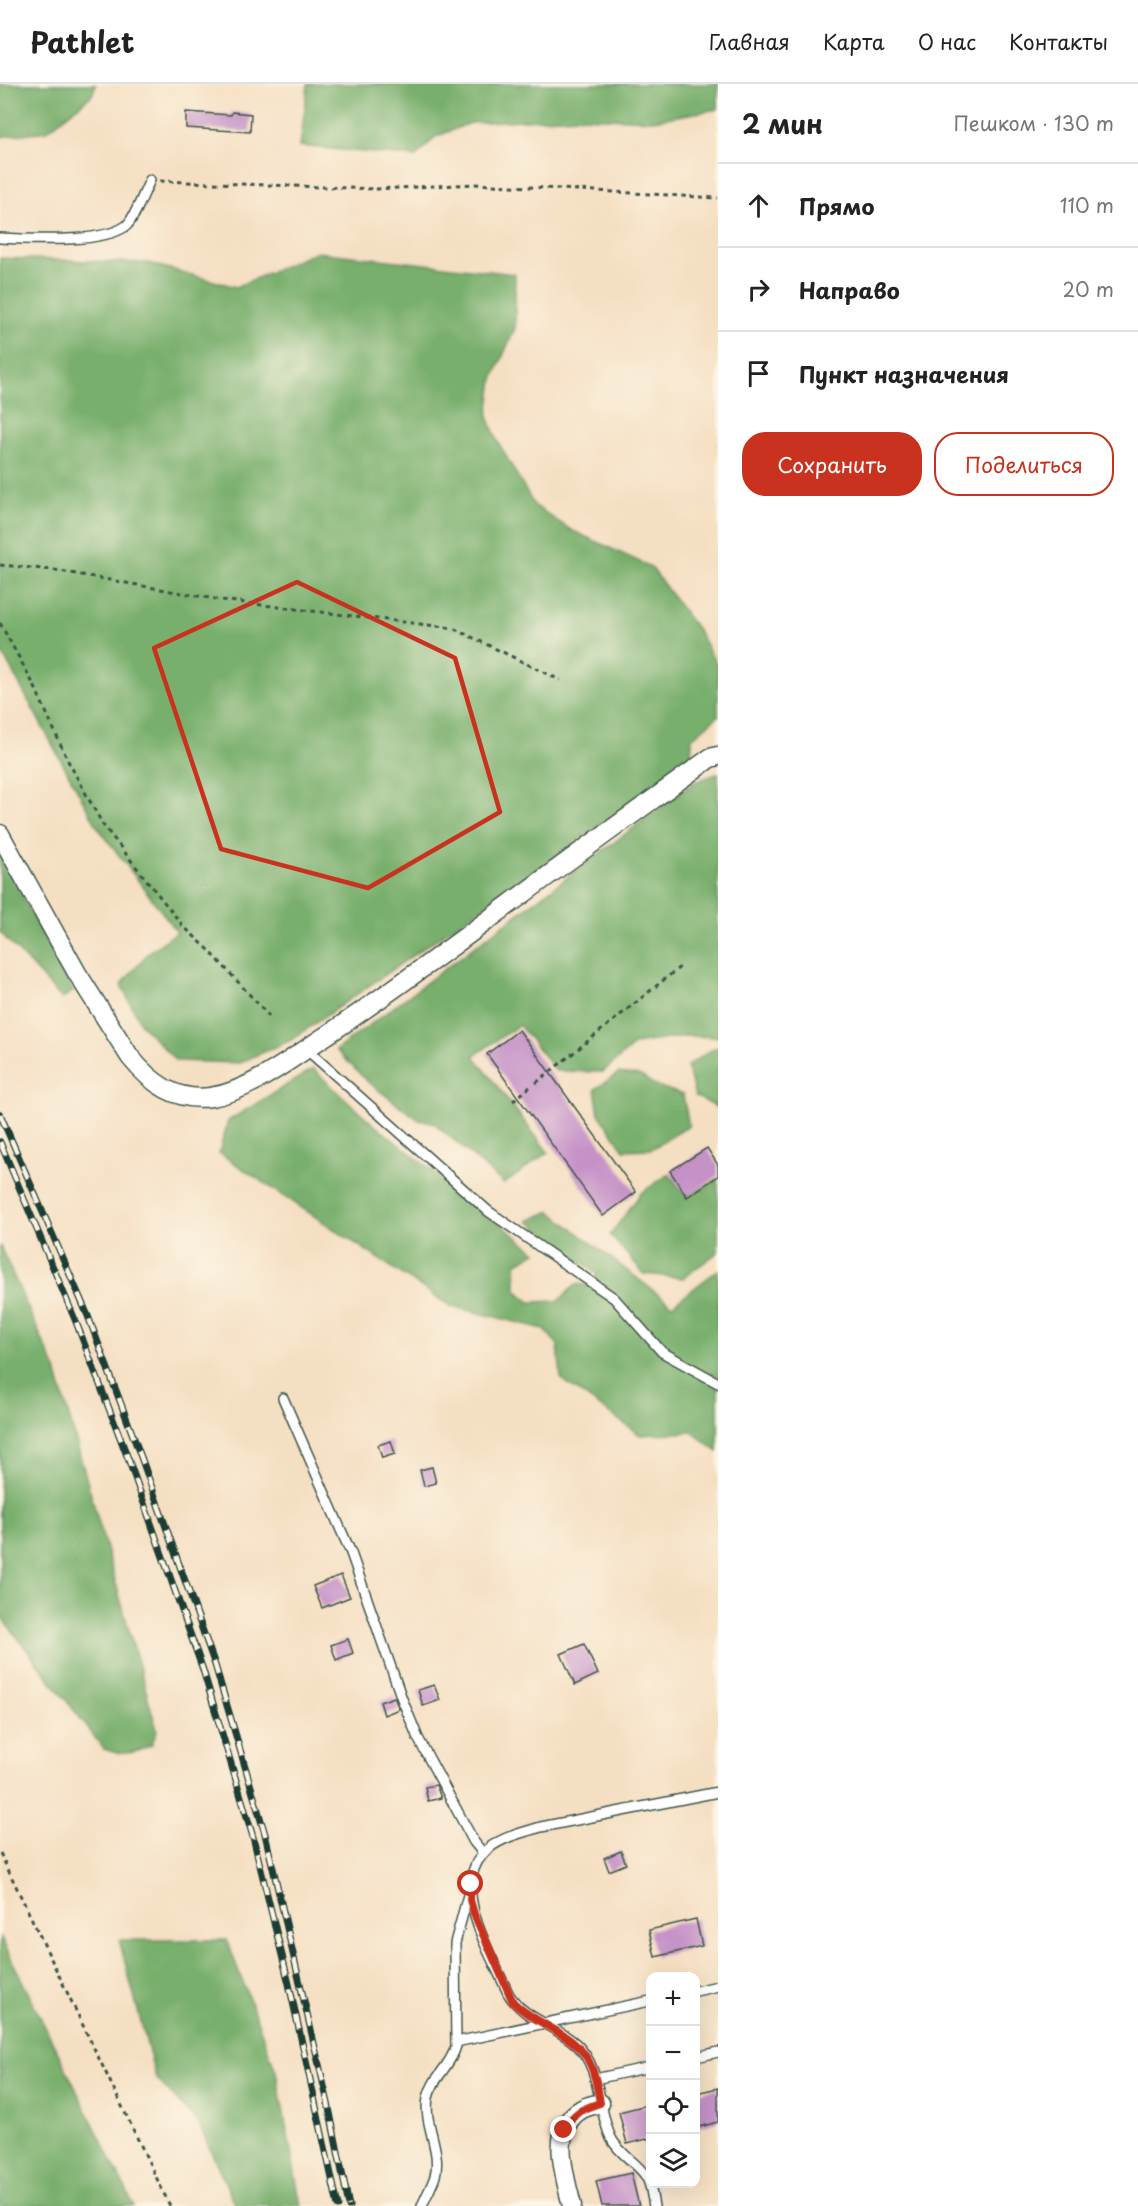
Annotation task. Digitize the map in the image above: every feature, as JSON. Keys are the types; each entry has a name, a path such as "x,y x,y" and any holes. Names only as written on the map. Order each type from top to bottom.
{"street":[{"path":"0,834 116,1039 139,1069 165,1089 180,1095 195,1098 223,1095 258,1079 374,1004 710,758 718,756"},
{"path":"572,2206 562,2162 564,2130 572,2117 583,2109 600,2103"}],"lane":[{"path":"0,238 61,240 106,234 127,225 150,180"},
{"path":"306,1049 488,1211 614,1298 662,1352 718,1383"},
{"path":"283,1398 351,1553 418,1738 474,1842 483,1853"},
{"path":"422,2206 435,2175 436,2157 427,2101 430,2088 454,2055 456,2042 455,1944 476,1864 483,1853 498,1842 541,1827 718,1792"},
{"path":"471,1884 470,1900 474,1914 513,2002 524,2013 575,2043 588,2060 610,2136 616,2148 647,2176 654,2206"},
{"path":"700,1990 718,1986"},
{"path":"456,2042 646,2002"},
{"path":"700,2056 718,2052"},
{"path":"595,2079 646,2068"}],"path":[{"path":"150,180 376,189 475,184 718,198"},
{"path":"0,565 54,570 221,600 453,628 560,680"},
{"path":"0,623 34,685 68,761 103,825 183,926 208,949 269,1016"},
{"path":"536,1083 681,966"},
{"path":"513,1101 530,1087"},
{"path":"0,1853 170,2206"}],"highlighted area":[{"path":"297,582 455,658 500,812 368,888 221,849 154,648"}],"green space":[{"path":"0,84 96,84 92,95 47,131 0,137"},
{"path":"308,84 718,84 718,109 654,120 579,117 470,123 435,137 416,157 300,146"},
{"path":"316,252 515,274 515,328 493,379 488,416 497,440 534,505 571,530 651,567 698,631 718,667 718,716 692,738 691,762 291,1040 239,1063 176,1061 141,1024 121,985 149,952 177,932 97,826 0,649 0,258 148,263 236,287"},
{"path":"718,773 718,1037 686,1036 635,1044 603,1072 556,1071 519,1025 474,1056 548,1152 504,1184 433,1122 419,1120 369,1083 336,1050 695,782"},
{"path":"0,855 73,991 62,999 0,932"},
{"path":"714,1048 718,1048 718,1108 695,1096 687,1066"},
{"path":"313,1069 372,1123 536,1252 516,1264 516,1290 530,1302 559,1301 576,1284 590,1285 597,1274 528,1221 550,1211 672,1305 718,1270 718,1452 692,1432 640,1435 561,1379 558,1345 544,1329 450,1306 219,1153 228,1121"},
{"path":"619,1073 641,1076 654,1085 683,1095 689,1126 651,1149 624,1150 599,1114 595,1089"},
{"path":"669,1174 687,1198 718,1179 718,1252 683,1278 644,1274 610,1235 641,1193"},
{"path":"0,1246 56,1370 157,1730 152,1744 134,1752 117,1753 104,1749 0,1615"},
{"path":"0,1936 134,2206 0,2206"},
{"path":"119,1940 227,1940 276,2071 301,2206 236,2206 198,2123 156,2078"}],"building":[{"path":"186,112 251,114 250,132 186,128"},
{"path":"519,1030 636,1192 603,1216 487,1054"},
{"path":"707,1148 718,1165 718,1176 687,1197 670,1171"},
{"path":"391,1441 395,1454 382,1458 378,1445"},
{"path":"432,1467 436,1483 424,1486 420,1470"},
{"path":"341,1575 350,1597 322,1608 313,1586"},
{"path":"348,1639 353,1653 336,1660 331,1645"},
{"path":"584,1644 598,1674 575,1685 561,1654"},
{"path":"434,1685 440,1700 423,1706 418,1690"},
{"path":"394,1697 399,1709 384,1715 380,1702"},
{"path":"436,1785 441,1798 428,1801 425,1787"},
{"path":"621,1851 626,1864 609,1871 604,1858"},
{"path":"696,1919 702,1946 655,1957 649,1930"},
{"path":"718,2088 718,2122 700,2127 700,2092"},
{"path":"646,2105 646,2139 627,2144 619,2112"},
{"path":"631,2173 639,2206 602,2206 596,2181"}],"railway":[{"path":"0,1114 88,1316 215,1665 265,1834 328,2103 349,2206"},
{"path":"0,1142 76,1322 129,1461 203,1670 253,1837 289,1984 338,2206"}],"route":[{"path":"471,1884 470,1900 474,1914 513,2002 524,2013 575,2043 591,2066 600,2103 583,2109 572,2117 564,2130"}]}
